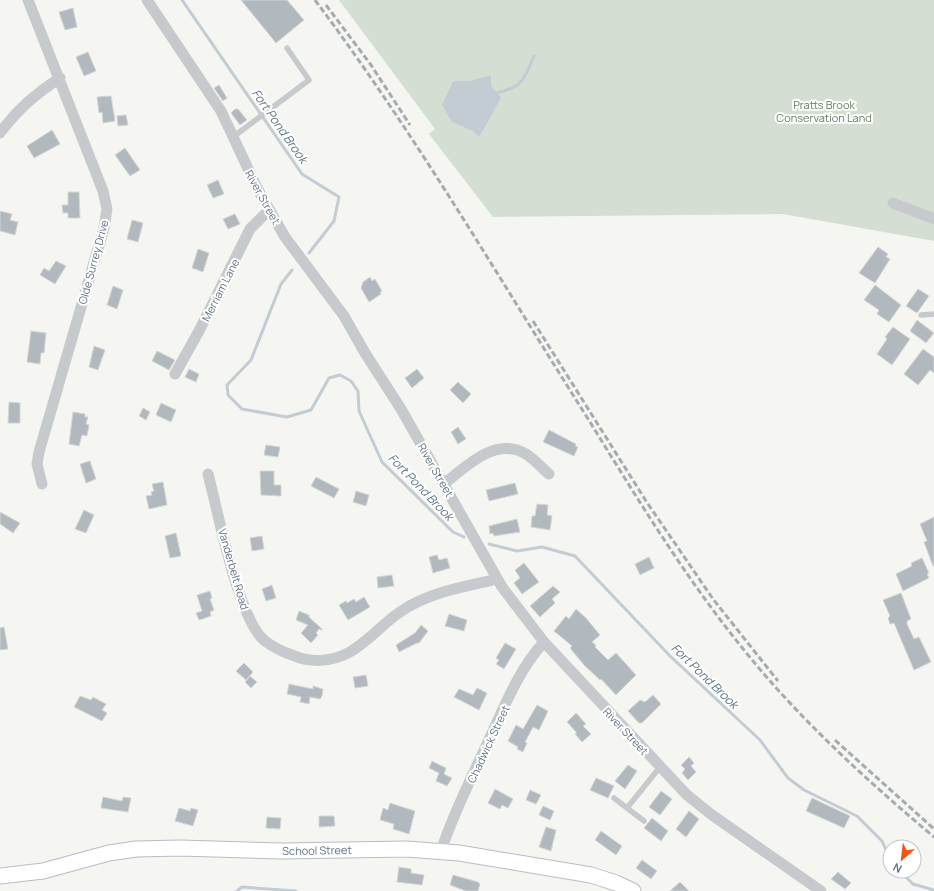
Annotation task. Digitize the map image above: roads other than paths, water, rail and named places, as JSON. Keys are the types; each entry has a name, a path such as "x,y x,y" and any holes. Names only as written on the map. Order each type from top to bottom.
{"street":[{"name":"Olde Surrey Drive","path":"28,0 60,78 103,191 107,209 104,228 39,452 37,464 42,484"},
{"name":"River Street","path":"147,0 208,90 221,112 269,210 286,237 344,316 365,353 401,409 497,579 515,606 544,642 687,796 700,807 821,891"},
{"path":"0,133 8,122 34,96 60,78"},
{"path":"893,203 934,219"},
{"name":"Merriam Lane","path":"175,374 199,331 250,229 269,210"},
{"path":"444,484 467,466 498,448 512,449 526,454 549,474"},
{"name":"Vanderbelt Road","path":"208,474 232,568 246,613 265,641 300,659 322,660 336,658 348,653 396,615 415,603 433,596 497,579"},
{"name":"Chadwick Street","path":"441,851 457,810 501,715 529,662 544,642"},
{"name":"School Street","path":"0,876 43,871 109,853 146,848 282,852 385,849 441,851 591,876 616,883 633,891"}],"lane":[{"path":"233,138 309,80 287,48"},
{"path":"921,315 934,314"},
{"path":"627,808 660,767"},
{"path":"614,798 644,821"}],"waterway":[{"name":"Fort Pond Brook","path":"182,0 302,174 339,197 334,221 309,253"},
{"path":"497,93 518,85 525,76 534,56"},
{"name":"Fort Pond Brook","path":"292,270 281,284 251,360 227,385 228,395 242,409 287,417 311,410 329,378 340,375 351,381 358,391 359,411 382,462 453,532 464,537"},
{"name":"Fort Pond Brook","path":"489,544 517,551 542,547 575,556 670,656 760,740 788,778 804,790 857,816 882,841"},
{"name":"Fort Pond Brook","path":"908,879 913,884 934,890"},
{"path":"237,891 242,887 296,891"}],"railway":[{"path":"315,0 387,101 421,152 640,503 698,590 762,672 808,722 882,792 934,837"},
{"path":"326,5 371,65 410,125"},
{"path":"533,321 646,501 713,599 778,681"},
{"path":"835,740 934,829"}],"park label":[{"name":"Pratts Brook Conservation Land","path":"824,110"}]}
